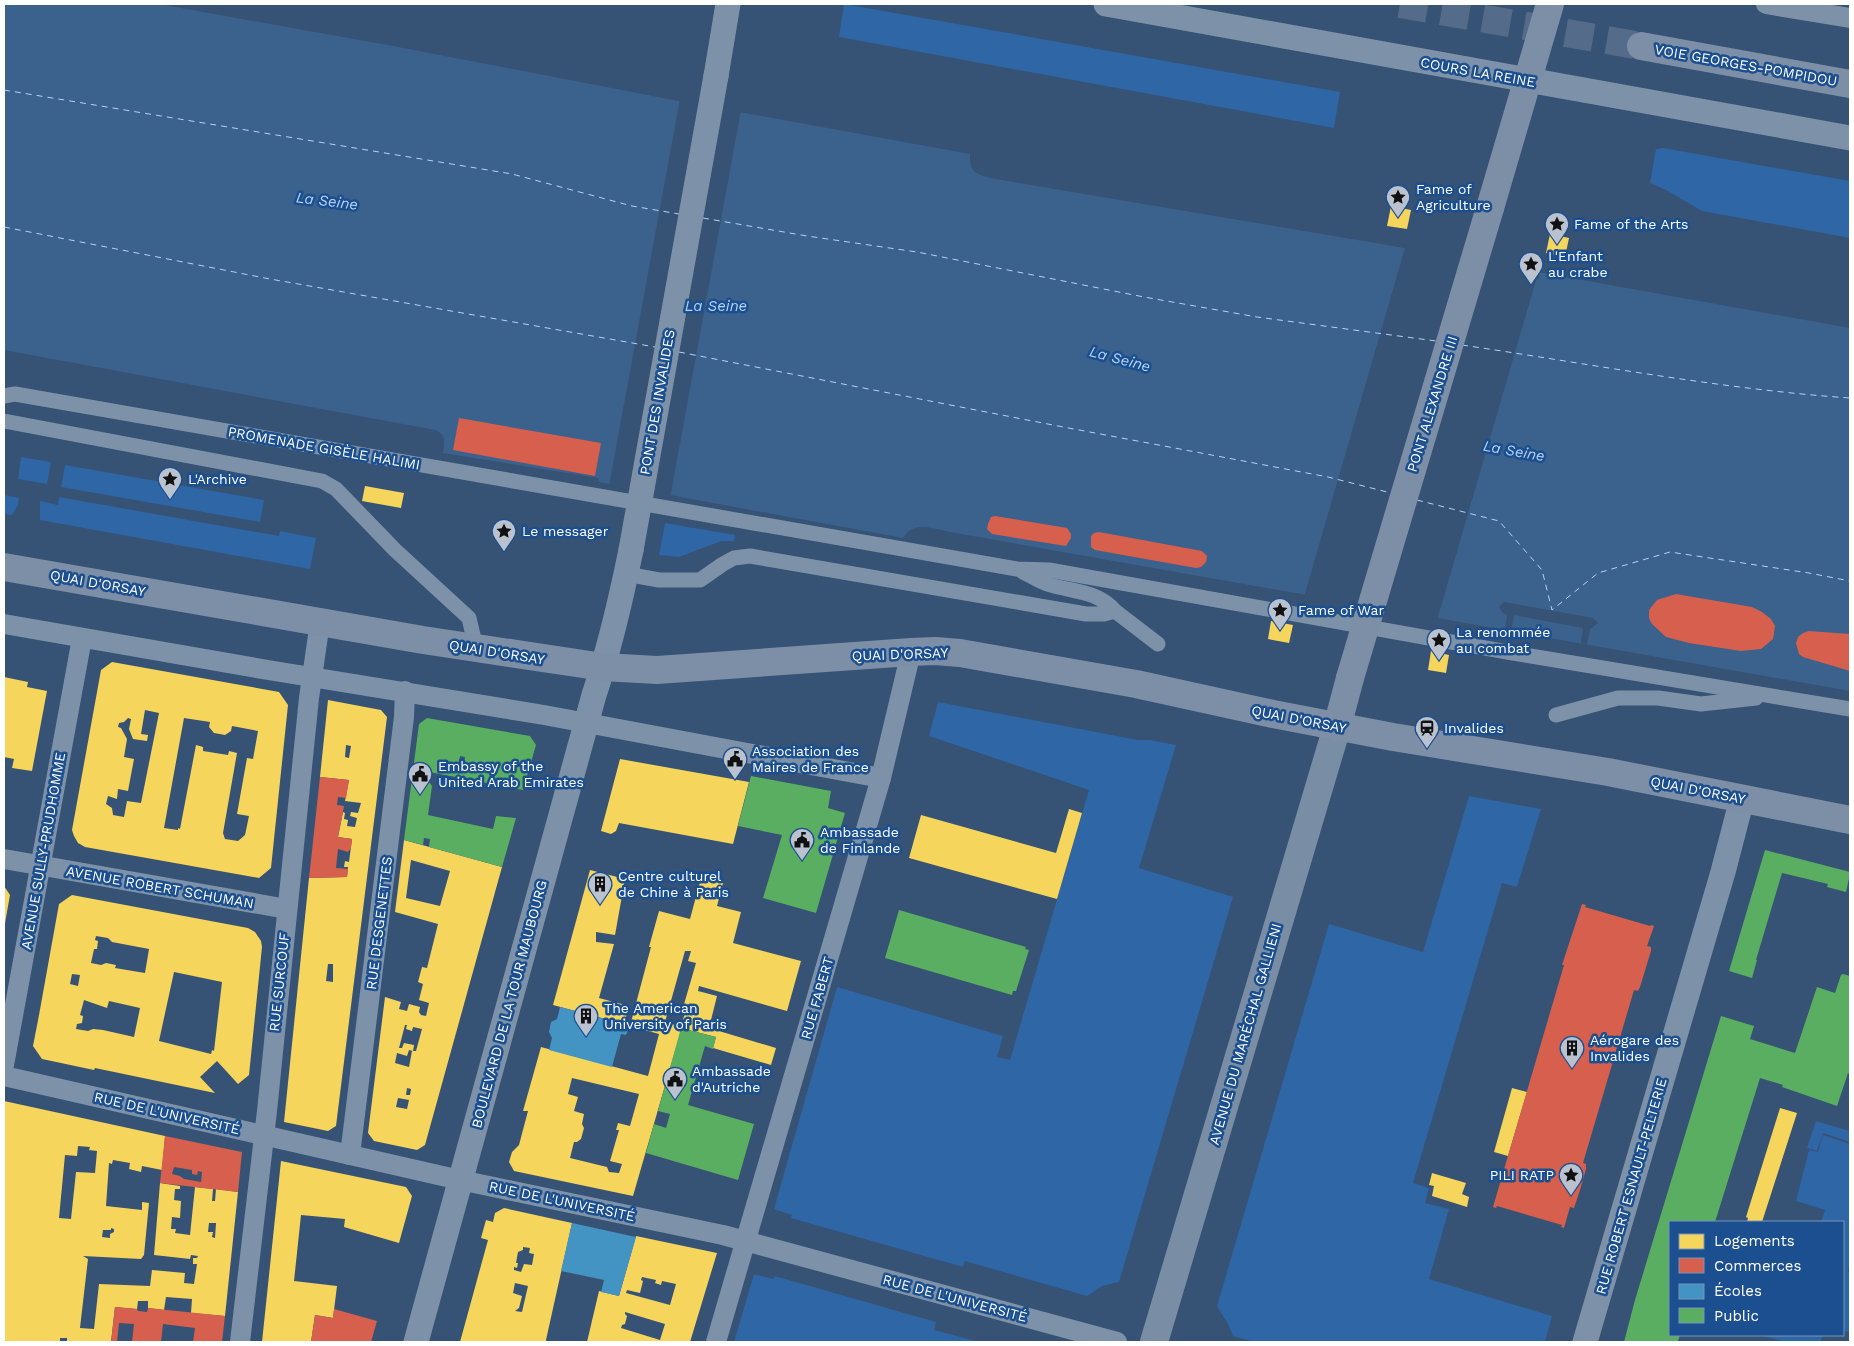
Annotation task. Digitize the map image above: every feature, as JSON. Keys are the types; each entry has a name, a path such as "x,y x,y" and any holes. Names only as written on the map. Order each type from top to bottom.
{"main road":[{"name":"PONT ALEXANDRE III","path":"1337,726 1550,4"},
{"name":"VOIE GEORGES-POMPIDOU","path":"1641,46 1850,84"},
{"name":"QUAI D'ORSAY","path":"4,567 320,622 603,667 657,670 912,652 960,653 1136,684 1402,739 1608,772 1850,820"},
{"name":"AVENUE DU MARÉCHAL GALLIENI","path":"1154,1342 1337,726"}],"street":[{"name":"PONT DES INVALIDES","path":"603,667 631,550 728,4"},
{"name":"COURS LA REINE","path":"1106,4 1850,138"},
{"path":"1766,4 1850,18"},
{"name":"PROMENADE GISÈLE HALIMI","path":"4,396 15,394 1017,569"},
{"path":"4,421 322,482 336,489 395,550 468,618 476,648"},
{"path":"626,574 659,580 700,580 734,558 750,556 1086,614 1115,612"},
{"path":"1017,569 1048,584 1075,589 1094,596 1109,604 1115,612 1158,644"},
{"path":"1017,569 1049,570 1514,653 1850,709"},
{"name":"RUE SURCOUF","path":"240,1342 264,1136 312,677 320,622"},
{"path":"4,624 312,677 405,691 880,778"},
{"name":"AVENUE SULLY-PRUDHOMME","path":"4,1065 82,638"},
{"name":"RUE FABERT","path":"716,1342 880,778 912,652"},
{"name":"BOULEVARD DE LA TOUR MAUBOURG","path":"416,1342 603,667"},
{"name":"RUE DESGENETTES","path":"350,1155 404,718 405,691"},
{"path":"1556,715 1618,698 1658,698 1701,704 1777,696"},
{"name":"RUE ROBERT ESNAULT-PELTERIE","path":"1585,1342 1719,884 1742,799"},
{"name":"AVENUE ROBERT SCHUMAN","path":"4,859 287,909"},
{"name":"RUE DE L'UNIVERSITÉ","path":"4,1076 460,1180 746,1241 1117,1342"}],"shaded area":[{"path":"844,4 1340,92 1334,128 839,37"},
{"path":"1663,148 1850,181 1850,238 1702,211 1650,183 1656,149"},
{"path":"21,457 51,462 47,484 18,479"},
{"path":"65,465 264,500 260,522 61,487"},
{"path":"4,495 19,498 18,505 12,515 4,514"},
{"path":"59,497 279,536 280,531 316,538 310,569 40,520 40,501 58,505"},
{"path":"665,523 735,535 734,541 722,541 679,557 659,555"},
{"path":"938,702 1138,740 1150,740 1176,745 1139,868 1233,897 1119,1282 1102,1286 1087,1296 965,1261 963,1267 791,1218 792,1215 774,1209 837,987 1003,1036 997,1057 1010,1060 1089,790 929,736"},
{"path":"1469,796 1541,809 1517,887 1502,883 1413,1183 1429,1188 1425,1203 1449,1209 1429,1279 1552,1316 1545,1342 1254,1342 1233,1336 1217,1306 1329,924 1423,952"},
{"path":"1816,1121 1850,1131 1850,1142 1823,1133 1817,1151 1807,1148"},
{"path":"1823,1135 1850,1144 1850,1263 1848,1270 1850,1276 1850,1332 1844,1331 1844,1221 1821,1221 1825,1210 1796,1201 1809,1150 1818,1152"},
{"path":"754,1274 773,1279 775,1276 936,1322 934,1330 979,1342 734,1342"},
{"path":"1764,1336 1823,1336 1820,1342 1785,1342"}],"water":[{"name":"La Seine","path":"4,4 159,4 970,154 971,165 974,171 990,178 1405,248 1850,328 1850,691 931,528 918,527 907,532 903,538 599,482 598,478 443,453 443,436 435,430 4,350"}],"pier":[{"path":"680,99 741,110 670,498 609,486"},
{"path":"1396,243 1540,269 1537,275 1540,275 1539,279 1536,280 1437,620 1304,597 1405,248 1395,246"},
{"path":"1504,602 1593,618 1598,623 1590,629 1587,644 1581,643 1583,628 1514,615 1511,631 1505,630 1507,615 1499,607"}],"building: Logements":[{"path":"1391,206 1411,210 1407,229 1387,226"},
{"path":"1550,234 1569,238 1565,257 1546,253"},
{"path":"365,486 404,493 401,508 362,501"},
{"path":"1271,621 1293,625 1289,643 1268,639"},
{"path":"1431,651 1449,655 1446,673 1428,670"},
{"path":"112,662 279,692 288,705 271,868 259,878 85,847 78,843 72,830 101,670","holes":["145,710 159,713 141,803 127,801 124,817 113,815 112,808 106,804 108,796 117,799 118,789 128,791 134,759 124,757 127,739 121,728 118,727 119,723 124,722 128,718 131,719 129,729 133,739 147,741 148,735 141,734","184,718 210,722 209,727 214,733 225,735 231,731 232,726 258,731 253,759 247,758 237,814 249,816 245,835 238,841 225,839 223,833 237,753 229,751 228,755 203,751 203,747 196,745 180,829 164,828"]},
{"path":"4,677 28,682 27,687 47,691 32,771 12,768 14,759 4,757"},
{"path":"328,700 381,710 387,717 336,1126 328,1131 284,1122 309,878 347,877 348,867 344,867 345,861 349,862 352,839 338,837 343,812 345,813 344,819 348,820 347,826 355,827 357,818 350,816 351,812 358,813 361,803 345,801 349,780 320,777","holes":["346,745 351,746 349,758 345,757","328,964 333,964 333,982 326,981"]},
{"path":"620,759 749,782 733,844 619,823 616,831 611,834 601,831"},
{"path":"1069,809 1082,813 1057,899 909,858 921,815 1056,853"},
{"path":"404,840 502,867 425,1145 417,1150 374,1141 368,1133 385,997 401,1002 399,1009 407,1011 409,1004 420,1007 419,1012 421,1015 426,1016 429,1003 419,1000 423,984 418,982 422,967 427,968 438,924 395,912","holes":["411,860 450,871 440,906 406,898","405,1025 407,1025 406,1029 412,1031 413,1027 422,1029 416,1051 413,1051 414,1045 404,1043 402,1048 399,1048","409,1050 412,1051 409,1067 395,1063 397,1053 407,1056","407,1088 411,1089 410,1095 406,1095","398,1098 409,1100 407,1109 396,1107"]},
{"path":"590,870 625,879 615,935 596,932 596,942 614,944 599,998 629,1006 624,1024 553,1005"},
{"path":"701,878 723,883 717,906 741,912 733,943 801,961 787,1011 699,986 698,991 717,996 709,1028 776,1048 771,1065 713,1048 716,1037 682,1028 633,1196 514,1171 509,1162 512,1152 519,1145 528,1111 523,1111 541,1047 648,1076 659,1034 630,1026 651,947 649,947 659,911 690,919","holes":["685,951 691,951 688,961 696,963 682,1011 685,1012 681,1027 665,1022","572,1078 639,1094 630,1126 618,1123 616,1130 619,1130 610,1161 622,1164 619,1173 609,1172 607,1167 570,1158 574,1142 581,1139 584,1128 582,1124 584,1114 574,1111 578,1097 568,1094"]},
{"path":"4,886 10,895 5,923 4,923"},
{"path":"72,895 248,928 255,932 261,941 262,947 249,1075 238,1084 217,1061 200,1077 215,1093 42,1059 33,1046 59,904","holes":["96,936 108,938 112,942 149,949 145,973 115,968 116,965 106,963 101,965 91,963 94,949 97,949 98,941 95,940","174,972 222,982 214,1051 212,1050 211,1054 159,1041","72,974 80,975 78,986 70,984","84,1000 107,1008 109,1001 140,1008 134,1037 103,1030 93,1029 88,1031 76,1029 77,1024 82,1023 83,1016 80,1015"]},
{"path":"1512,1088 1527,1092 1508,1156 1494,1152"},
{"path":"4,1101 165,1136 162,1170 142,1166 141,1172 129,1169 130,1163 113,1160 112,1164 109,1163 106,1206 142,1210 142,1202 149,1203 144,1255 141,1259 83,1256 88,1259 80,1328 94,1329 99,1284 150,1286 152,1270 185,1273 184,1283 194,1284 197,1264 193,1264 193,1258 198,1256 191,1255 190,1259 154,1255 160,1183 180,1186 180,1189 175,1189 174,1200 181,1201 180,1218 172,1217 171,1229 176,1229 175,1233 190,1235 195,1187 213,1189 212,1201 215,1201 216,1189 238,1192 225,1316 191,1313 192,1299 166,1297 164,1310 148,1308 148,1301 138,1301 137,1309 115,1307 111,1342 67,1342 67,1338 60,1338 60,1342 4,1342","holes":["78,1146 90,1147 89,1150 97,1151 95,1173 76,1172 71,1219 59,1218 65,1155 77,1156","209,1223 216,1223 215,1238 212,1237 213,1232 208,1232","111,1228 114,1229 114,1232 110,1234 110,1238 102,1237 103,1230 111,1230"]},
{"path":"1780,1108 1797,1113 1762,1221 1747,1221 1748,1218 1746,1217"},
{"path":"281,1161 406,1187 412,1196 399,1243 344,1227 345,1219 301,1215 294,1281 337,1286 333,1318 315,1315 311,1342 262,1342"},
{"path":"1432,1173 1466,1183 1462,1194 1469,1197 1467,1207 1432,1196 1434,1186 1429,1185"},
{"path":"504,1208 572,1223 547,1342 460,1342 488,1240 481,1238 486,1220 493,1222 495,1213","holes":["523,1247 530,1248 529,1253 534,1254 532,1265 524,1264 521,1272 514,1270 514,1267 517,1268 518,1252 523,1250","515,1283 528,1286 522,1312 515,1311 519,1308 522,1296 513,1293"]},
{"path":"636,1236 717,1253 690,1342 587,1342 599,1291 619,1296","holes":["642,1277 656,1280 655,1283 661,1285 662,1281 676,1284 670,1305 626,1293 627,1290 640,1293","625,1312 665,1324 660,1340 621,1328 625,1324 627,1316"]}],"building: Commerces":[{"path":"459,418 601,443 595,476 453,450"},
{"path":"995,516 1067,528 1071,538 1066,546 992,534 987,529 991,517"},
{"path":"1099,532 1202,551 1207,556 1206,562 1201,567 1196,568 1095,550 1091,547 1091,536"},
{"path":"1676,594 1752,607 1771,619 1775,626 1773,639 1761,649 1741,651 1689,643 1666,637 1652,624 1649,618 1649,610 1657,600"},
{"path":"1809,631 1850,634 1850,671 1803,657 1799,654 1796,643 1798,637"},
{"path":"320,777 349,780 346,798 338,797 337,805 344,806 338,837 352,839 351,848 348,852 338,849 336,868 348,869 347,877 309,878"},
{"name":"Aérogare des Invalides","path":"1582,904 1586,905 1585,907 1654,926 1647,946 1651,947 1651,951 1640,987 1638,991 1634,990 1583,1163 1586,1164 1586,1169 1580,1190 1574,1208 1570,1207 1564,1228 1561,1227 1562,1225 1497,1206 1496,1208 1493,1207 1564,965 1562,965"},
{"path":"165,1136 242,1152 238,1192 160,1183","holes":["174,1167 192,1170 192,1174 197,1175 198,1171 202,1172 201,1182 184,1179 172,1174"]},
{"path":"115,1307 147,1312 148,1308 225,1316 222,1342 193,1342 195,1328 163,1324 161,1342 132,1342 134,1324 119,1323 117,1342 111,1342"},
{"path":"334,1309 377,1321 371,1342 311,1342 315,1315 333,1318"}],"building: Écoles":[{"name":"The American University of Paris","path":"560,1007 624,1024 622,1029 628,1030 626,1035 621,1034 612,1067 549,1050 552,1038 549,1032 551,1022 557,1019"},
{"path":"572,1223 636,1237 619,1296 601,1292 604,1280 561,1271"}],"building: Public":[{"name":"Embassy of the United Arab Emirates","path":"427,718 530,736 536,745 523,790 424,771 423,781 429,782 432,786 428,815 493,829 496,816 516,818 502,867 429,847 430,839 424,838 423,845 404,840 419,724","holes":["460,756 465,757 463,766 458,765"]},
{"name":"Ambassade de Finlande","path":"751,776 831,791 828,808 845,813 816,913 763,898 782,835 738,826"},
{"path":"1765,850 1850,872 1850,874 1846,892 1827,887 1828,884 1782,873 1752,978 1729,971"},
{"path":"899,910 1026,947 1025,949 1029,950 1016,991 1013,991 1012,995 885,958"},
{"path":"1841,975 1850,976 1850,1074 1848,1073 1837,1106 1760,1078 1715,1221 1669,1221 1669,1336 1680,1336 1678,1341 1682,1342 1624,1342 1721,1016 1754,1026 1750,1039 1795,1053 1817,987 1835,993"},
{"name":"Ambassade d'Autriche","path":"681,1028 716,1037 713,1049 705,1046 688,1105 754,1124 738,1180 646,1153 654,1124 666,1128 670,1114 658,1111"}],"ferry route":[{"path":"4,90 512,174 632,206 679,214"},
{"path":"703,218 917,252 1144,297 1257,317 1436,341"},
{"path":"4,227 270,279 655,347"},
{"path":"1462,345 1753,389 1850,398"},
{"path":"679,352 1328,477 1391,493"},
{"path":"1417,500 1499,521 1542,570 1552,610 1598,573 1670,552 1850,581"}],"tunnel":[{"path":"1400,4 1641,46"}],"place":[{"name":"Fame of Agriculture","path":"1398,218"},
{"name":"Fame of the Arts","path":"1557,245"},
{"name":"L'Enfant au crabe","path":"1531,285"},
{"name":"L'Archive","path":"170,500"},
{"name":"Le messager","path":"504,552"},
{"name":"Fame of War","path":"1280,631"},
{"name":"La renommée au combat","path":"1439,661"},
{"name":"Invalides","path":"1427,749"},
{"name":"Association des Maires de France","path":"735,780"},
{"name":"Embassy of the United Arab Emirates","path":"420,795"},
{"name":"Ambassade de Finlande","path":"802,861"},
{"name":"Centre culturel de Chine à Paris","path":"600,905"},
{"name":"The American University of Paris","path":"586,1037"},
{"name":"Aérogare des Invalides","path":"1572,1069"},
{"name":"Ambassade d'Autriche","path":"675,1100"},
{"name":"PILI RATP","path":"1571,1196"}]}
